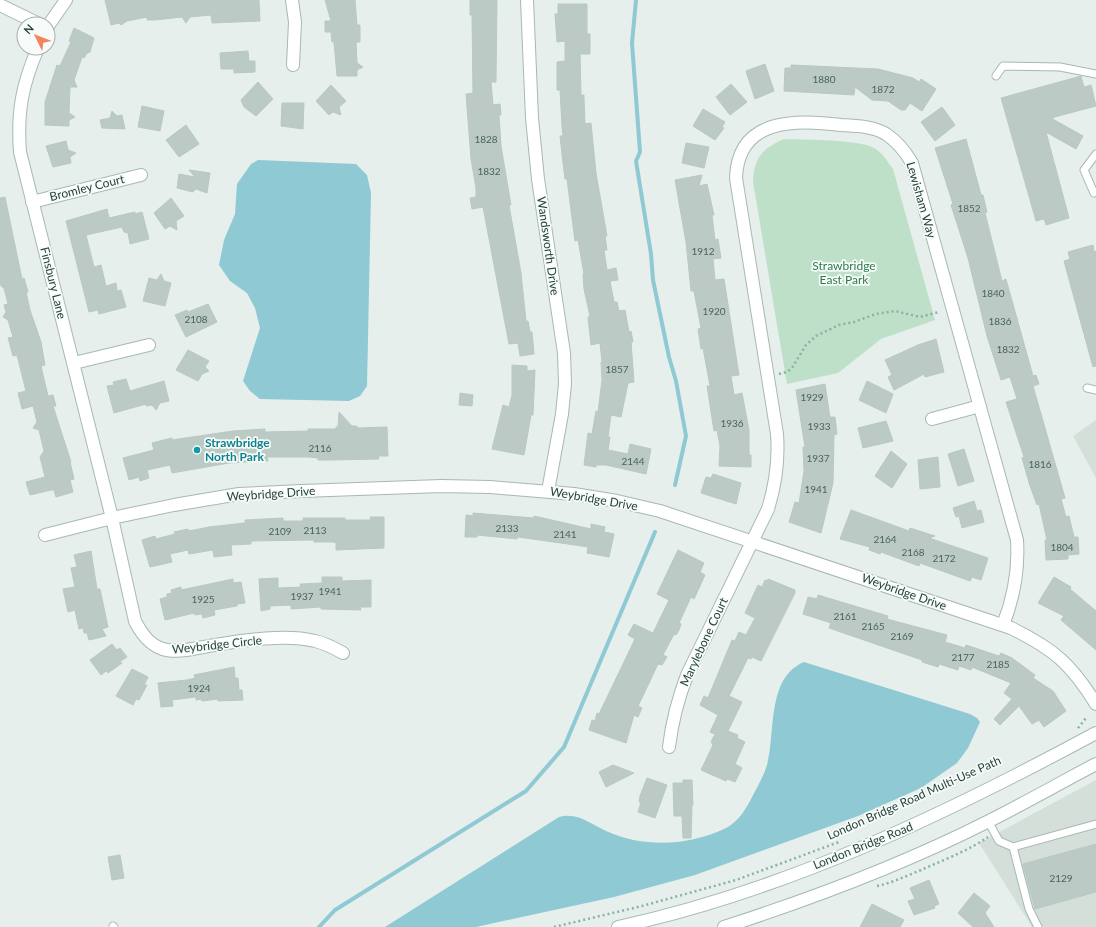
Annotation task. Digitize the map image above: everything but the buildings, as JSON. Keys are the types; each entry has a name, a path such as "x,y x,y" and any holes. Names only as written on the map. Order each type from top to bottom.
{"street":[{"path":"55,16 66,0"},
{"path":"292,0 295,22 293,65"},
{"name":"Wandsworth Drive","path":"527,0 532,118 538,180 564,353 565,384 562,414 548,491"},
{"path":"0,5 23,16"},
{"name":"Finsbury Lane","path":"35,56 21,99 18,124 20,152 112,518"},
{"name":"Lewisham Way","path":"752,542 768,508 774,488 778,451 736,178 736,166 740,155 752,137 764,129 773,126 823,122 872,128 885,133 896,141 905,151 912,163 1017,540 1018,561 1016,583 1012,604 1003,625"},
{"name":"Bromley Court","path":"32,202 141,174"},
{"path":"74,364 149,345"},
{"path":"932,419 980,406"},
{"name":"Weybridge Drive","path":"45,535 112,518 174,505 246,494 441,486 490,487 548,491 617,501 660,512 1003,625 1029,637 1049,649 1066,663 1080,678 1096,704"},
{"name":"Weybridge Circle","path":"112,518 135,621 140,632 155,646 166,650 178,651 241,640 299,638 322,643 343,653"},
{"name":"Marylebone Court","path":"669,747 676,704 687,675 752,542"},
{"name":"London Bridge Road","path":"618,927 711,902 842,856 957,806 1096,733"},
{"path":"724,927 844,885 901,862 988,821 1096,764"}],"lane":[{"path":"996,76 1003,66 1060,67 1096,74"},
{"path":"1096,154 1084,170 1094,193 1096,192"},
{"path":"1087,388 1096,390"},
{"path":"988,821 999,841 1013,846 1096,824"},
{"path":"1013,846 1029,909 1038,927"}],"path":[{"path":"778,374 787,372 792,368 806,345 816,336 838,326 882,313 895,312 920,317 939,312"},
{"path":"1072,731 1079,728 1086,718"},
{"name":"London Bridge Road Multi-Use Path","path":"554,927 642,906 736,880 847,839"}],"shaded area":[{"path":"1096,420 1096,478 1073,436"},
{"path":"1096,780 1096,927 1032,927 979,843"}],"green space":[{"name":"Strawbridge East Park","path":"784,139 831,140 856,143 874,148 885,157 893,169 935,320 881,339 838,373 787,384 753,182 757,160 770,146"}],"water":[{"path":"258,160 356,164 367,175 371,193 367,386 360,396 349,401 260,399 250,391 243,381 260,328 255,308 247,293 230,281 219,265 224,240 235,214 237,184 251,164"},
{"path":"804,662 970,714 977,718 980,722 968,748 957,763 921,788 858,816 695,875 614,897 476,927 385,927 559,817 578,817 606,831 620,836 635,840 665,843 695,839 710,835 728,827 736,821 745,809 767,765 775,708 778,693 783,680 792,670"}],"waterway":[{"path":"636,0 632,43 640,152 636,161 651,254 653,280 669,357 676,381 686,436 675,485"},
{"path":"319,927 335,910 526,791 564,747 655,532"}],"place":[{"name":"Strawbridge North Park","path":"197,450"}]}
